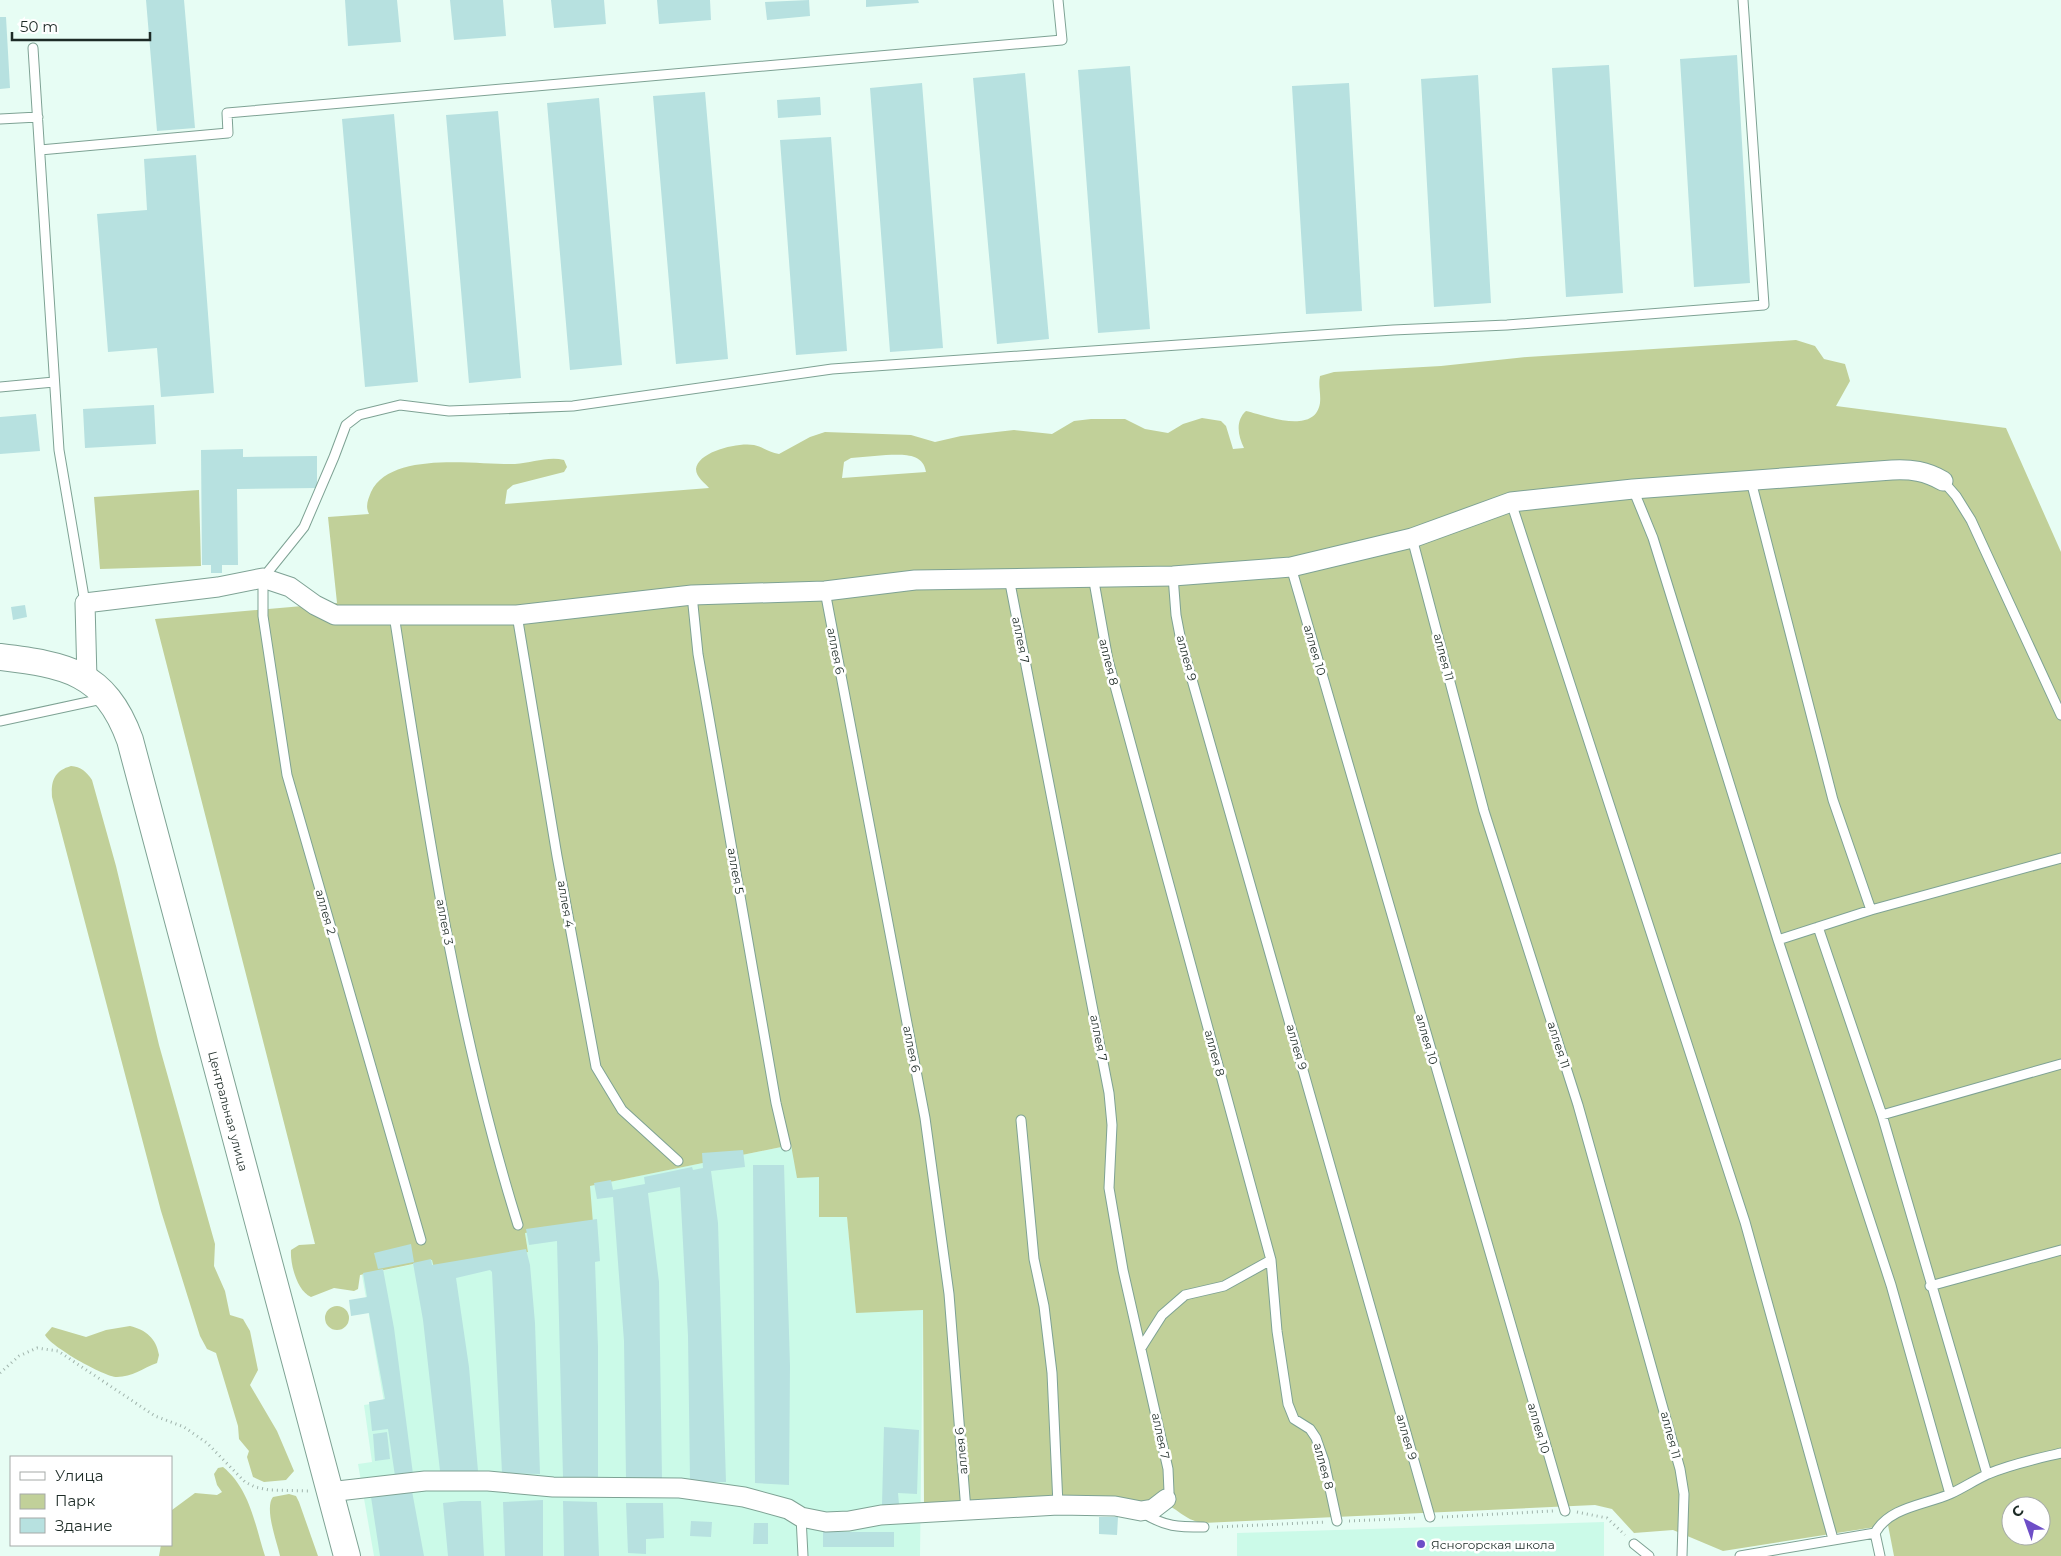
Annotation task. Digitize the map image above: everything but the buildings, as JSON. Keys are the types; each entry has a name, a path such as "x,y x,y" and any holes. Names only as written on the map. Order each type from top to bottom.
{"street":[{"path":"88,679 85,603 218,587 263,578 290,587 315,605 335,615 517,615 692,595 824,591 915,580 1009,577 1173,576 1291,567 1412,538 1510,502 1632,489 1911,469 1932,474 1943,481"},
{"name":"Центральная улица","path":"0,657 66,668 88,679 108,698 123,721 130,740 346,1556"},
{"path":"329,1492 425,1481 488,1481 553,1486 680,1488 744,1497 769,1503 788,1509 801,1518 816,1521 834,1521 881,1515 966,1512 1058,1505 1115,1506 1140,1512 1152,1509 1166,1499"}],"lane":[{"path":"40,150 228,133 227,113 1062,40 1058,0"},
{"path":"263,578 304,527 346,426 359,415 400,405 450,411 574,406 832,369 1393,330 1507,325 1764,305 1743,0"},
{"path":"33,48 59,450 85,603"},
{"path":"0,119 38,117"},
{"path":"0,387 54,382"},
{"path":"1751,481 1832,800 1871,910"},
{"path":"1943,481 1956,496 1971,520 2061,715"},
{"path":"1632,489 1653,538 1778,940 1891,1285 1950,1494"},
{"path":"1510,502 1745,1222 1833,1539"},
{"name":"аллея 11","path":"1412,538 1484,811 1578,1105 1680,1469 1684,1494 1682,1556"},
{"name":"аллея 10","path":"1291,567 1565,1511"},
{"name":"аллея 8","path":"1092,576 1108,660 1271,1260 1277,1331 1288,1404 1294,1419 1310,1429 1316,1438 1324,1461 1337,1521"},
{"name":"аллея 9","path":"1173,576 1176,615 1184,650 1430,1517"},
{"name":"аллея 7","path":"1009,577 1109,1092 1112,1126 1109,1188 1123,1270 1168,1469 1169,1492 1166,1499"},
{"name":"аллея 2","path":"263,578 263,616 287,775 420,1240"},
{"name":"аллея 6","path":"824,591 925,1118 949,1294 966,1512"},
{"name":"аллея 5","path":"692,595 700,664 776,1103 786,1146"},
{"name":"аллея 3","path":"394,615 426,824 472,1056 518,1225"},
{"name":"аллея 4","path":"517,615 557,856 596,1067 622,1110 678,1161"},
{"path":"0,721 108,698"},
{"path":"1778,940 1871,910 2061,858"},
{"path":"1818,927 1882,1115 1930,1286 1987,1474"},
{"path":"1882,1115 2061,1064"},
{"path":"1020,1120 1034,1259 1044,1306 1052,1373 1058,1505"},
{"path":"1930,1286 2061,1250"},
{"path":"1142,1348 1162,1315 1185,1295 1224,1286 1271,1260"},
{"path":"1880,1556 1875,1533 1880,1523 1892,1515 1950,1494 1987,1474 2024,1461 2061,1453"},
{"path":"1140,1512 1162,1524 1180,1528 1204,1528"},
{"path":"801,1518 803,1556"},
{"path":"1740,1556 1875,1533"},
{"path":"1634,1544 1650,1556"}],"path":[{"path":"0,1373 19,1356 37,1348 58,1351 155,1416 184,1427 207,1443 245,1482 269,1490 329,1492"}],"shaded area":[{"path":"791,1145 819,1176 847,1216 856,1312 923,1310 920,1556 374,1556 358,1464 372,1462 364,1405 384,1402 362,1275 433,1260 434,1267 528,1251 525,1233 589,1186"},
{"name":"Ясногорская школа","path":"1604,1522 1604,1556 1237,1556 1237,1533"}],"green space":[{"path":"1796,340 1815,346 1824,359 1845,364 1850,381 1836,406 2006,428 2061,552 2061,1556 1894,1556 1888,1525 1723,1551 1673,1530 1634,1533 1612,1509 1595,1505 1203,1523 1190,1519 1158,1501 924,1508 923,1310 856,1313 847,1217 819,1217 819,1177 797,1178 791,1145 590,1186 593,1223 525,1233 528,1252 434,1268 432,1260 360,1275 358,1289 354,1291 334,1288 311,1297 306,1294 295,1276 291,1250 299,1245 315,1244 155,619 337,603 328,517 369,514 367,506 371,492 381,479 397,470 415,465 458,462 515,464 546,459 564,460 567,467 564,472 513,485 507,490 505,504 709,488 699,477 696,469 698,463 711,453 720,449 747,444 779,454 810,437 825,432 911,435 935,442 961,436 1014,430 1052,434 1074,421 1091,419 1125,419 1145,429 1168,433 1183,424 1202,418 1221,421 1226,426 1233,449 1244,448 1240,439 1239,424 1246,411 1288,421 1309,419 1316,413 1320,403 1320,376 1334,372 1441,366 1527,357","holes":["904,455 921,461 926,472 842,478 844,462 851,458"]},
{"path":"199,490 201,566 100,569 94,497"},
{"path":"71,766 83,770 92,780 116,866 159,1045 215,1244 214,1266 225,1291 230,1315 243,1319 250,1331 258,1370 250,1385 277,1431 294,1471 286,1480 264,1482 253,1477 247,1457 249,1451 239,1439 238,1426 216,1353 207,1349 200,1336 161,1211 52,797 52,786 55,777 65,768"},
{"path":"337,1306 345,1310 349,1318 345,1326 337,1330 329,1326 325,1318 329,1310"},
{"path":"130,1326 145,1332 153,1339 159,1355 157,1363 122,1377 110,1376 90,1367 57,1346 45,1335 52,1327 86,1337 106,1330"},
{"path":"223,1467 232,1476 246,1497 265,1556 159,1556 161,1546 172,1546 172,1510 195,1493 217,1495 222,1492 217,1485 214,1474 218,1468"},
{"path":"289,1494 296,1496 299,1502 318,1556 280,1556 270,1517 271,1502 273,1497"}],"place":[{"name":"Ясногорская школа","path":"1421,1544"}]}
